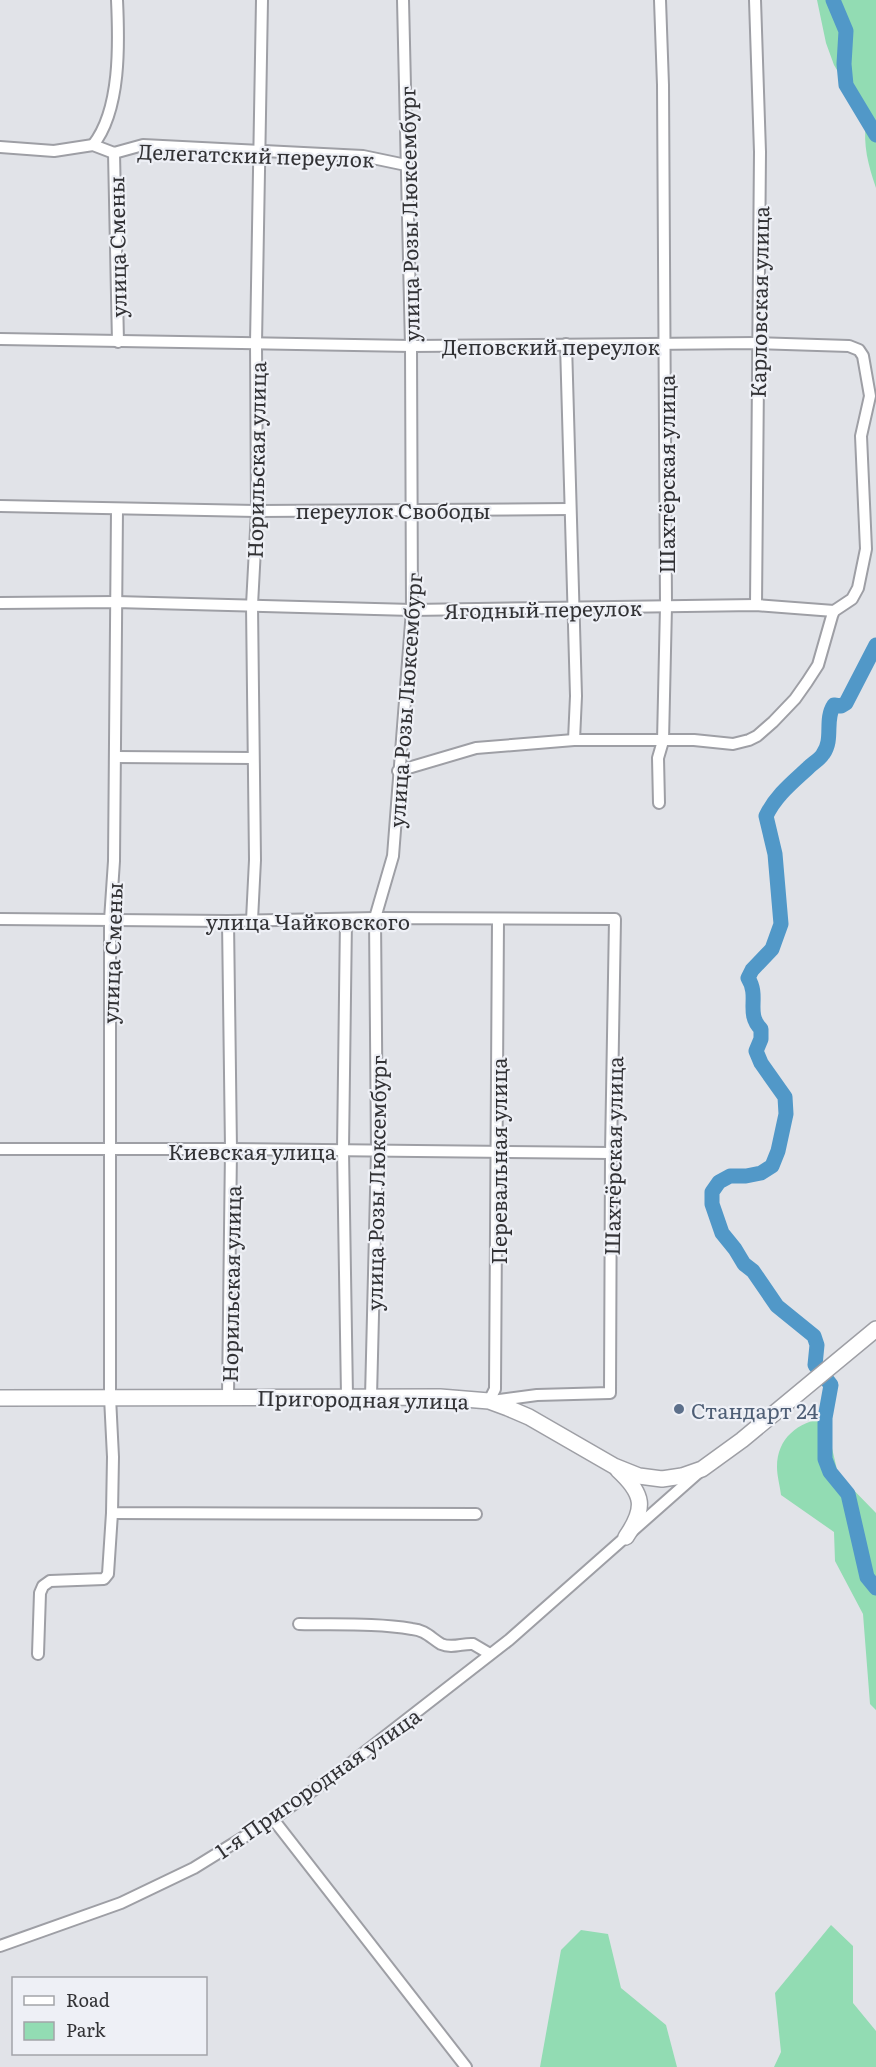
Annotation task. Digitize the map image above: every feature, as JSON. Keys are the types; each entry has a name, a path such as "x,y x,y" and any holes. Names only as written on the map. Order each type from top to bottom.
{"highway":[{"name":"Пригородная улица","path":"0,1398 346,1396 440,1397 489,1401 529,1417 614,1466 639,1476 662,1479 702,1469 742,1440 876,1329"},
{"path":"614,1466 632,1482 639,1495 640,1510 636,1522 626,1536"}],"street":[{"path":"93,145 102,133 114,96 117,0"},
{"name":"Норильская улица","path":"252,920 255,860 252,605 257,511 256,344 262,0"},
{"name":"улица Розы Люксембург","path":"371,1397 378,1151 375,918 393,856 412,610 411,346 403,0"},
{"name":"Шахтёрская улица","path":"659,803 658,758 663,741 666,606 663,85 660,0"},
{"name":"Карловская улица","path":"755,0 760,152 756,605"},
{"name":"Делегатский переулок","path":"0,147 54,151 93,145 114,153 143,145 363,156 406,165"},
{"name":"улица Смены","path":"114,153 118,342"},
{"name":"Деповский переулок","path":"0,339 411,346 757,343 849,346 859,350 862,356 870,396 861,436 866,549 858,588 852,598 834,611"},
{"path":"566,344 576,704 574,740"},
{"name":"переулок Свободы","path":"0,506 257,511 413,508 570,509"},
{"name":"улица Смены","path":"110,1397 110,920 114,861 116,757 117,509"},
{"name":"Ягодный переулок","path":"0,603 116,602 412,610 756,605 834,611"},
{"path":"398,771 465,750 574,740 694,740 741,743 758,736 795,699 818,665 834,611"},
{"path":"116,757 254,758"},
{"name":"улица Чайковского","path":"0,919 228,921 375,918 615,919"},
{"path":"346,919 343,1150 346,1396"},
{"name":"Шахтёрская улица","path":"489,1401 537,1395 610,1393 615,919"},
{"name":"Перевальная улица","path":"489,1401 495,1389 498,920"},
{"name":"Норильская улица","path":"228,921 231,1149 228,1396"},
{"name":"Киевская улица","path":"0,1149 611,1153"},
{"path":"38,1654 40,1593 43,1586 50,1581 99,1581 108,1574 113,1457 110,1397"},
{"name":"1-я Пригородная улица","path":"0,1946 131,1898 194,1868 273,1819 348,1766 490,1654 702,1469"},
{"path":"112,1513 476,1514"},
{"path":"299,1624 414,1629 426,1633 441,1644 456,1646 474,1644 490,1654"},
{"path":"273,1819 466,2067"}],"green space":[{"path":"817,0 876,0 876,188 867,155 866,121 853,104 846,85 834,65 826,43"},
{"path":"825,1418 838,1474 876,1513 876,1710 870,1704 863,1614 835,1561 834,1532 781,1495 777,1474 781,1448 791,1433 806,1423"},
{"path":"831,1925 853,1946 853,2003 876,2031 876,2067 774,2067 781,2052 775,1993"},
{"path":"581,1930 608,1934 621,1988 666,2025 677,2067 540,2067 561,1950"}],"waterway":[{"path":"833,0 846,31 844,64 846,85 876,135"},
{"path":"876,645 846,703 841,706 834,705 831,711 828,742 823,754 785,789 766,816 775,854 781,924 772,949 752,970 748,978 753,992 754,1017 761,1029 761,1039 756,1051 761,1063 785,1097 786,1114 778,1151 772,1166 761,1173 730,1176 719,1182 712,1192 712,1204 722,1233 744,1264 753,1271 777,1306 814,1336 817,1345 815,1365 831,1385 825,1418 825,1459 830,1472 848,1494 867,1577 876,1588"}],"place":[{"name":"Стандарт 24","path":"679,1409"}]}
